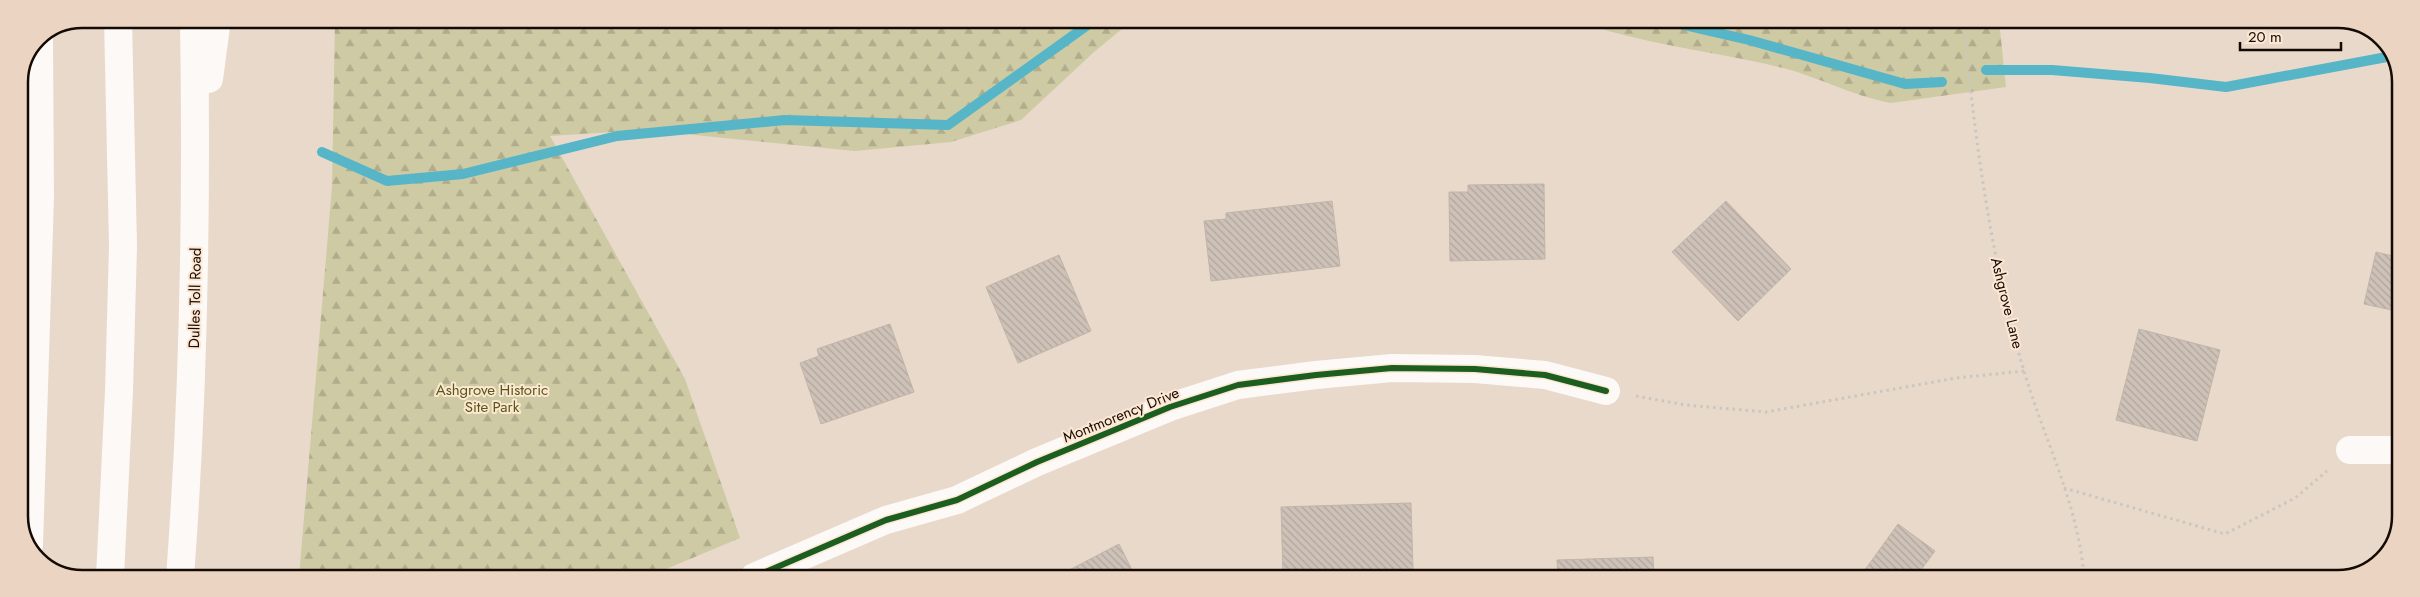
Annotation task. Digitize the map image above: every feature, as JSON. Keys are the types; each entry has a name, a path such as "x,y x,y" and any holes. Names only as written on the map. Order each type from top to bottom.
{"main road":[{"path":"110,570 119,391 123,246 118,28"},
{"name":"Dulles Toll Road","path":"180,570 194,350 196,208 194,28"},
{"path":"196,208 216,28"},
{"path":"30,528 40,197 39,49"},
{"name":"Montmorency Drive","path":"770,570 886,520 957,500 1037,462 1170,407 1238,385 1392,368 1475,369 1545,375 1606,391"},
{"path":"2350,450 2392,450"}],"path":[{"path":"1606,391 1686,405 1766,412 1956,378 2024,371"},
{"path":"2064,488 2225,534 2295,498 2350,450"}],"green space":[{"name":"Ashgrove Historic Site Park","path":"335,28 1123,28 1094,52 1021,120 951,142 855,151 645,130 550,136 685,379 740,538 664,570 300,570 332,187"},
{"path":"1600,28 2000,28 2006,87 1891,103 1862,96 1807,75 1779,67 1625,35"}],"building":[{"path":"1544,184 1545,259 1450,261 1449,192 1468,192 1468,185"},
{"path":"1332,201 1340,266 1211,281 1204,221 1226,219 1226,213"},
{"path":"1726,201 1791,269 1738,321 1672,252"},
{"path":"2376,252 2392,256 2392,310 2364,304"},
{"path":"1059,255 1091,331 1018,363 986,287"},
{"path":"890,324 914,392 821,424 800,363 819,356 817,349"},
{"path":"2139,329 2220,350 2197,441 2116,420"},
{"path":"1411,503 1413,569 1283,570 1281,507"},
{"path":"1898,524 1935,551 1921,570 1865,570"},
{"path":"1119,544 1132,570 1069,570"},
{"path":"1653,557 1654,570 1558,570 1557,560"}],"waterway":[{"path":"322,152 387,181 463,174 617,136 785,120 948,125 1083,28"},
{"path":"1697,28 1749,40 1905,84 1942,82"},
{"path":"1986,70 2052,70 2150,78 2226,87 2386,57"}],"cycle path":[{"path":"770,570 886,520 957,500 1037,462 1170,407 1238,385 1392,368 1475,369 1545,375 1606,391"}]}
